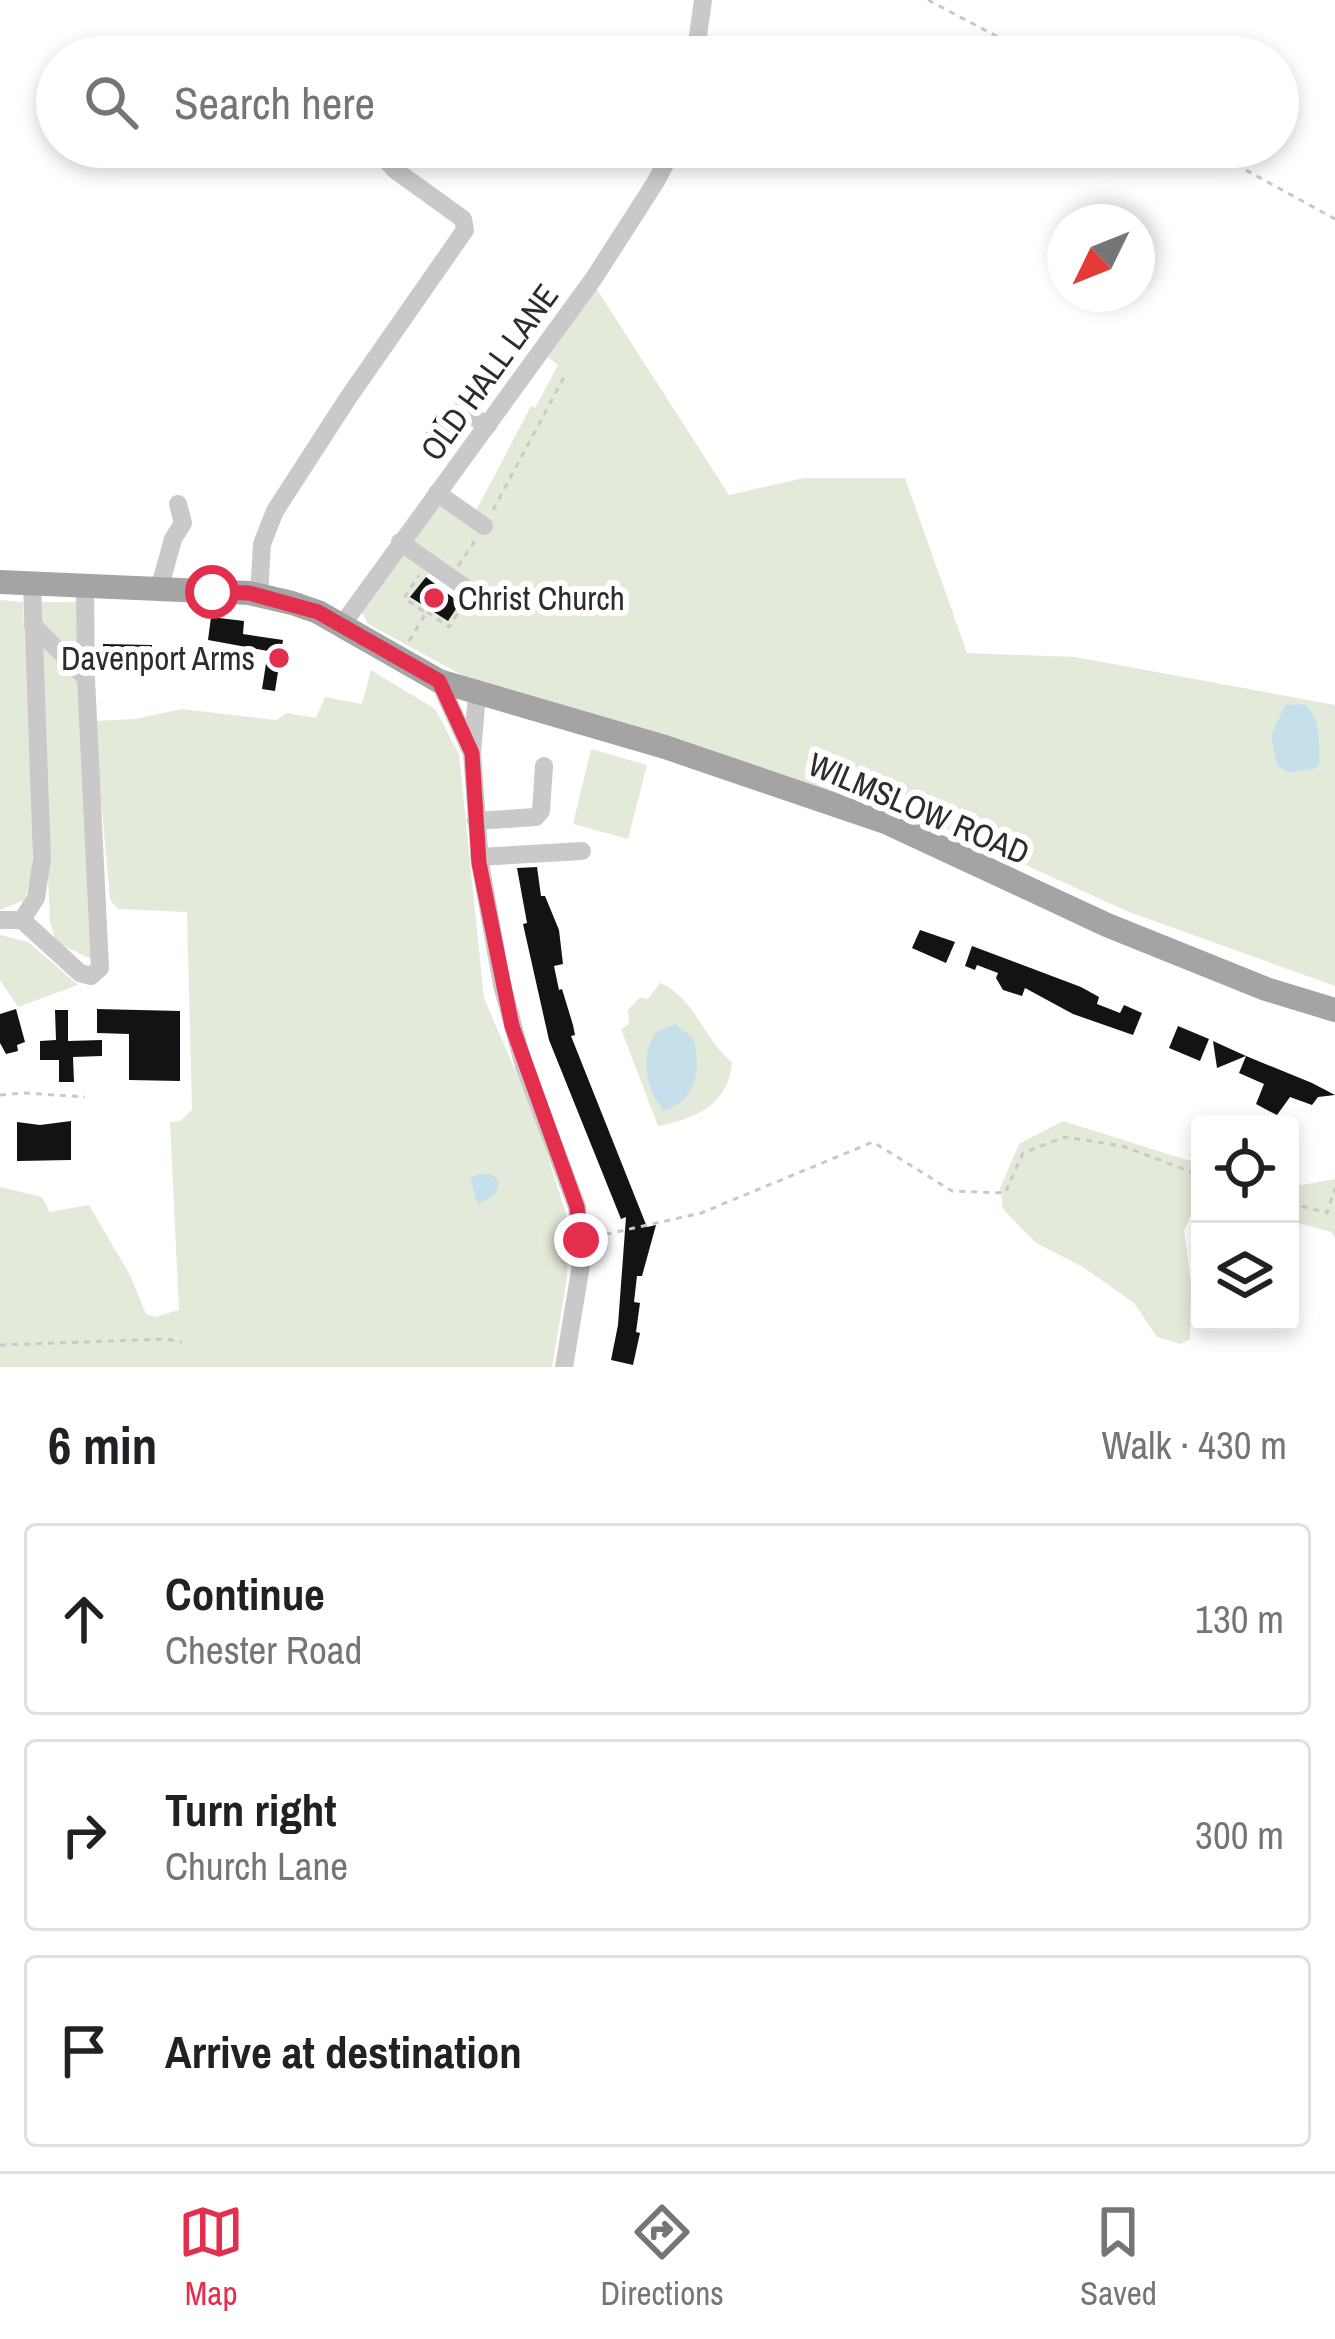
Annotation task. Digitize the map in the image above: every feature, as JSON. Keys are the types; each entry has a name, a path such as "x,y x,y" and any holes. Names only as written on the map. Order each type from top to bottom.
{"main road":[{"name":"WILMSLOW ROAD","path":"0,582 259,596 292,603 343,625 439,681 820,798 888,823 1107,926 1266,989 1335,1010"}],"street":[{"path":"698,36 703,0"},
{"path":"259,596 262,544 275,511 465,230 463,219 393,168"},
{"name":"OLD HALL LANE","path":"343,625 609,256 661,168"},
{"path":"450,414 461,411 488,425"},
{"path":"437,493 484,526"},
{"path":"159,590 173,539 183,523 178,504"},
{"path":"400,542 470,591"},
{"path":"22,920 36,898 42,859 32,585"},
{"path":"0,920 22,920 72,967 97,974 100,926 85,587"},
{"path":"33,625 86,678"},
{"path":"439,681 472,753"},
{"path":"472,693 479,857 512,1026 577,1207 582,1259 564,1367"},
{"path":"476,821 536,817 541,812 544,766"},
{"path":"479,857 582,851"}],"path":[{"path":"928,0 996,36"},
{"path":"1242,168 1335,219"},
{"path":"451,577 484,526 564,377"},
{"path":"428,562 404,598 451,626 470,591"},
{"path":"399,658 426,612"},
{"path":"0,1095 85,1097"},
{"path":"581,1240 701,1213 873,1142 952,1191 1005,1192 1023,1153 1065,1137 1122,1146 1191,1172"},
{"path":"1299,1205 1327,1213 1335,1188"},
{"path":"0,1345 182,1342"}],"green space":[{"path":"596,288 729,495 804,478 905,478 967,653 1075,657 1335,705 1335,986 1129,912 939,826 464,676 368,624 361,611 439,499 471,520 558,365 548,357","holes":["429,573 461,589 455,599 460,603 448,621 429,613 411,597"]},
{"path":"0,600 23,602 33,838 25,900 0,910"},
{"path":"39,602 78,602 80,665 40,625"},
{"path":"38,638 81,680 93,960 56,942 50,922"},
{"path":"371,670 435,709 459,754 484,998 534,1114 568,1220 567,1278 552,1367 0,1367 0,1187 42,1197 50,1212 89,1205 130,1275 146,1314 155,1317 179,1310 170,1122 180,1121 192,1110 187,912 118,909 110,900 94,721 182,709 276,720 287,713 316,718 325,697 362,704"},
{"path":"591,749 647,765 628,839 573,824"},
{"path":"0,935 28,942 78,985 18,1007 0,980"},
{"path":"660,983 682,998 732,1062 724,1089 708,1107 658,1126 621,1029 629,1024 628,1010 640,997 648,999"},
{"path":"1063,1121 1191,1161 1191,1215 1184,1231 1191,1284 1190,1339 1181,1344 1157,1337 1134,1303 1083,1267 1036,1243 1003,1209 1000,1188 1019,1144"},
{"path":"1335,1179 1335,1238 1331,1232 1299,1225 1299,1185"}],"water":[{"path":"1304,704 1316,723 1320,763 1314,769 1289,773 1277,765 1271,736 1285,705"},
{"path":"675,1024 694,1039 696,1072 684,1099 664,1111 649,1083 646,1062 656,1032"},
{"path":"492,1174 499,1182 496,1193 478,1205 470,1178"}],"building":[{"path":"437,415 445,427 457,426 445,447 425,435"},
{"name":"Christ Church","path":"426,577 460,603 448,621 410,597"},
{"path":"211,617 244,621 243,634 283,640 275,691 262,689 268,651 208,640"},
{"path":"103,644 152,645 152,672 103,663"},
{"path":"537,867 541,896 559,930 563,964 554,966 573,1025 575,1035 571,1036 647,1227 656,1225 642,1276 637,1276 634,1302 640,1303 636,1332 640,1333 633,1365 611,1360 626,1217 621,1219 549,1040 523,924 527,923 517,868"},
{"path":"920,930 955,942 946,963 912,948"},
{"path":"972,946 1081,987 1099,997 1097,1004 1120,1013 1124,1005 1142,1013 1133,1035 1073,1014 1025,988 1022,996 1003,990 998,973 965,966"},
{"path":"16,1009 25,1042 17,1045 18,1051 6,1054 0,1043 0,1014"},
{"path":"97,1009 180,1011 180,1081 129,1080 129,1034 97,1033"},
{"path":"55,1010 68,1010 68,1041 102,1040 102,1056 73,1057 74,1082 59,1082 59,1060 40,1060 40,1041 56,1040"},
{"path":"1178,1026 1209,1039 1200,1061 1169,1048"},
{"path":"1213,1041 1246,1056 1217,1068"},
{"path":"1246,1056 1335,1095 1318,1097 1312,1105 1290,1097 1277,1115 1256,1104 1264,1084 1239,1073"},
{"path":"71,1121 71,1160 17,1161 17,1122"}],"place":[{"name":"Christ Church","path":"434,598"},
{"name":"Davenport Arms","path":"279,658"}],"route":[{"path":"212,592 249,593 318,612 439,681 472,753 479,863 502,985 524,1066 577,1207 581,1240"}]}
